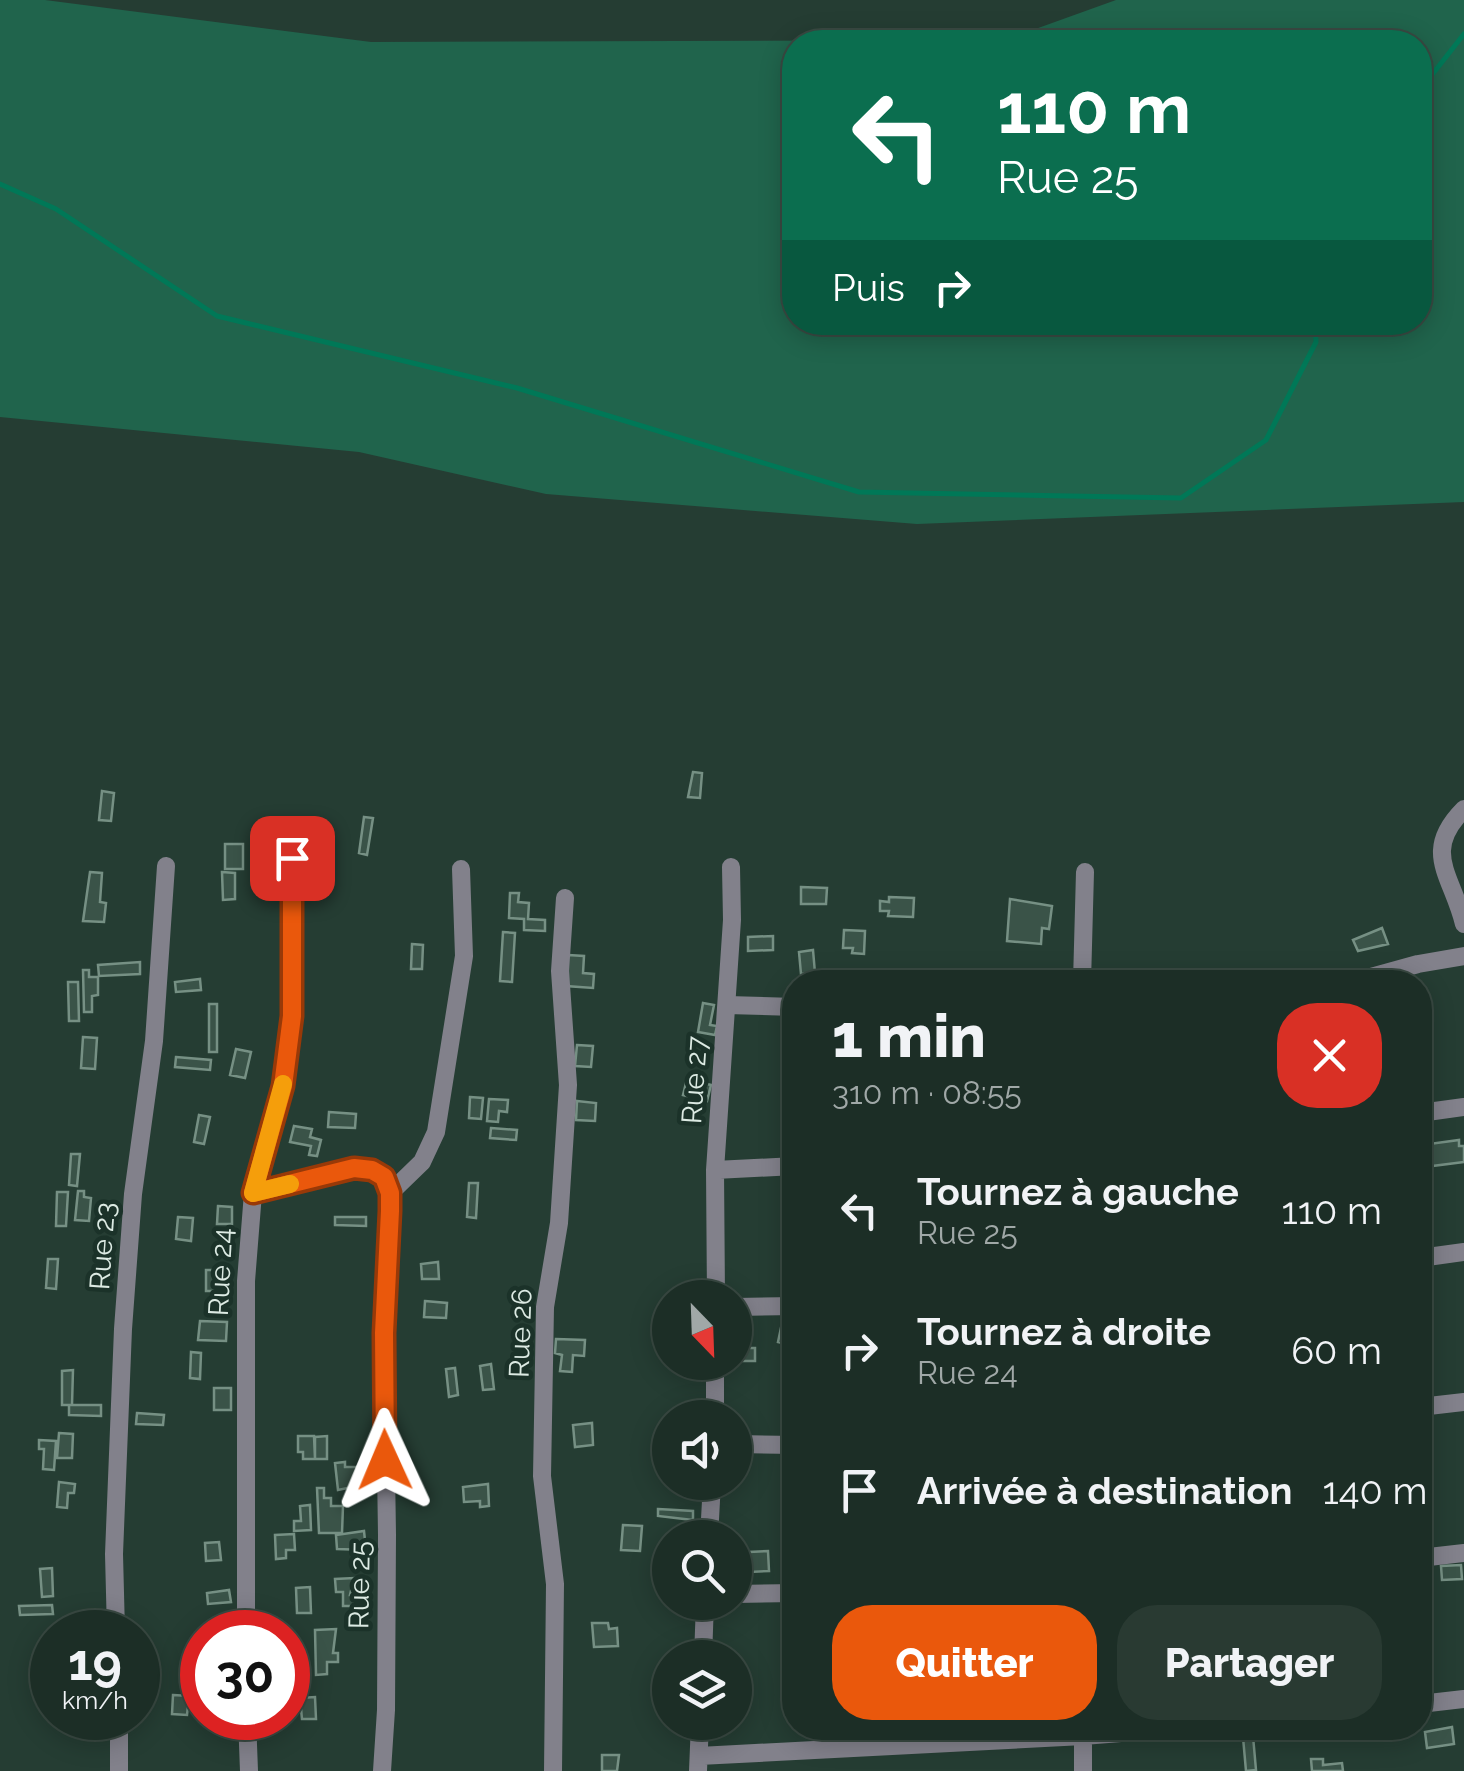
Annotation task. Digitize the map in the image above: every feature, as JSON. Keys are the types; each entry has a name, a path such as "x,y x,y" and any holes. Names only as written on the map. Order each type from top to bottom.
{"street":[{"path":"1464,809 1450,824 1440,849 1464,924"},
{"name":"Rue 24","path":"246,1610 244,1348 253,1193 283,1086 292,1016 292,858"},
{"name":"Rue 23","path":"115,1610 123,1329 133,1194 154,1041 166,866"},
{"name":"Rue 27","path":"716,1280 716,1170 728,1005 731,866"},
{"path":"253,1193 354,1168 372,1170 384,1177 390,1193 422,1162 436,1132 464,956 461,869"},
{"path":"1082,970 1086,872"},
{"name":"Rue 26","path":"553,1771 555,1584 542,1476 546,1307 559,1224 568,1085 560,971 564,898"},
{"path":"1396,970 1464,956"},
{"path":"728,1005 782,1007"},
{"path":"1432,1111 1464,1107"},
{"path":"716,1170 782,1167"},
{"name":"Rue 25","path":"382,1771 388,1534 384,1333 390,1193"},
{"path":"1432,1256 1464,1252"},
{"path":"752,1307 782,1306"},
{"path":"1432,1406 1464,1402"},
{"path":"752,1444 782,1445"},
{"path":"1432,1557 1464,1553"},
{"path":"752,1594 782,1593"},
{"path":"1432,1703 1464,1699"},
{"path":"118,1740 119,1771"},
{"path":"248,1740 249,1771"},
{"path":"699,1763 984,1740"},
{"path":"1083,1740 1083,1771"}],"green space":[{"path":"0,0 45,0 371,42 782,41 782,335 1432,335 1432,30 1033,30 1116,0 1464,0 1464,502 917,524 546,494 359,452 0,417"}],"building":[{"path":"693,772 702,773 700,798 688,797"},
{"path":"102,791 114,793 111,821 99,820"},
{"path":"364,817 373,818 367,855 359,853"},
{"path":"225,844 243,844 243,869 225,869"},
{"path":"90,872 102,873 100,902 106,903 104,922 83,921"},
{"path":"222,872 235,873 235,899 223,900"},
{"path":"801,887 827,888 826,904 801,904"},
{"path":"510,893 519,893 518,902 529,903 528,919 545,920 545,931 524,930 524,919 509,918"},
{"path":"889,897 914,898 913,917 888,916 889,911 880,911 880,901 889,902"},
{"path":"1010,899 1052,906 1049,929 1042,928 1041,944 1007,941"},
{"path":"1382,928 1388,944 1358,951 1353,940"},
{"path":"844,930 865,931 864,954 843,948"},
{"path":"503,932 515,933 512,982 500,981"},
{"path":"773,936 773,950 748,951 748,937"},
{"path":"412,944 423,945 422,969 411,969"},
{"path":"813,950 815,970 801,970 799,952"},
{"path":"568,955 584,956 583,973 594,974 593,988 566,986"},
{"path":"140,962 140,974 99,976 98,965"},
{"path":"83,970 89,970 89,977 98,977 98,995 92,996 92,1012 84,1012"},
{"path":"200,979 201,990 176,992 175,982"},
{"path":"68,982 78,982 79,1021 69,1021"},
{"path":"703,1003 714,1005 710,1025 717,1026 715,1035 698,1032"},
{"path":"209,1004 217,1004 217,1052 209,1052"},
{"path":"83,1037 97,1038 95,1069 81,1068"},
{"path":"577,1045 593,1046 591,1067 575,1066"},
{"path":"236,1049 251,1052 245,1078 230,1075"},
{"path":"176,1057 211,1060 210,1070 175,1067"},
{"path":"687,1079 711,1085 707,1101 683,1095"},
{"path":"470,1097 483,1098 481,1119 469,1118"},
{"path":"489,1099 508,1100 507,1112 499,1111 498,1122 487,1121"},
{"path":"577,1101 596,1103 595,1121 576,1120"},
{"path":"329,1112 356,1114 355,1128 328,1127"},
{"path":"199,1115 210,1117 204,1144 194,1142"},
{"path":"294,1126 312,1129 310,1137 321,1140 317,1156 309,1155 311,1146 290,1142"},
{"path":"491,1128 517,1130 516,1140 490,1138"},
{"path":"1459,1140 1459,1146 1464,1146 1464,1162 1432,1166 1432,1144"},
{"path":"71,1154 80,1154 77,1186 69,1185"},
{"path":"469,1183 478,1183 476,1218 467,1217"},
{"path":"78,1191 91,1198 89,1221 75,1220"},
{"path":"57,1192 68,1192 66,1226 56,1226"},
{"path":"218,1206 232,1207 232,1224 217,1224"},
{"path":"178,1217 193,1218 191,1241 176,1239"},
{"path":"335,1217 366,1217 366,1226 335,1225"},
{"path":"48,1259 58,1259 56,1289 46,1288"},
{"path":"438,1262 439,1279 422,1279 421,1264"},
{"path":"206,1270 222,1270 222,1291 206,1291"},
{"path":"425,1301 447,1303 446,1318 424,1317"},
{"path":"200,1321 227,1322 226,1341 198,1340"},
{"path":"556,1339 585,1340 584,1356 573,1355 572,1372 560,1371 562,1355 555,1353"},
{"path":"191,1352 201,1353 200,1379 190,1378"},
{"path":"491,1364 494,1389 483,1390 480,1366"},
{"path":"455,1368 458,1395 449,1397 446,1369"},
{"path":"73,1370 72,1405 62,1405 62,1371"},
{"path":"214,1388 231,1388 231,1410 214,1410"},
{"path":"69,1405 101,1405 101,1416 69,1415"},
{"path":"137,1413 164,1415 163,1425 136,1424"},
{"path":"592,1423 593,1445 575,1447 573,1425"},
{"path":"59,1433 73,1434 72,1458 57,1458"},
{"path":"298,1436 314,1436 315,1459 303,1459 303,1452 298,1452"},
{"path":"327,1436 327,1459 315,1459 315,1437"},
{"path":"39,1440 56,1441 54,1470 43,1469 44,1449 39,1449"},
{"path":"345,1462 345,1467 361,1467 362,1485 338,1490 335,1463"},
{"path":"59,1482 75,1484 74,1493 68,1493 67,1508 57,1507"},
{"path":"488,1484 489,1506 480,1507 480,1501 464,1502 463,1487"},
{"path":"317,1488 324,1488 324,1498 331,1498 331,1506 343,1506 342,1533 319,1533"},
{"path":"310,1505 311,1530 294,1531 294,1521 301,1521 300,1506"},
{"path":"658,1509 693,1511 693,1520 658,1516"},
{"path":"623,1525 642,1526 640,1551 621,1550"},
{"path":"364,1531 366,1550 337,1549 336,1535"},
{"path":"294,1534 295,1550 286,1550 286,1558 276,1559 275,1535"},
{"path":"219,1542 221,1560 206,1561 205,1543"},
{"path":"768,1551 769,1571 752,1572 752,1552"},
{"path":"1461,1565 1462,1579 1442,1580 1441,1566"},
{"path":"52,1568 53,1596 42,1597 40,1569"},
{"path":"354,1578 350,1595 355,1595 355,1606 343,1606 343,1592 336,1592 335,1579"},
{"path":"310,1587 311,1613 297,1610 296,1588"},
{"path":"229,1590 231,1602 208,1604 207,1593"},
{"path":"52,1605 53,1610 30,1610 30,1615 20,1615 19,1606"},
{"path":"592,1623 608,1623 609,1629 617,1628 618,1646 594,1647"},
{"path":"336,1629 333,1653 338,1653 338,1662 327,1662 327,1674 316,1675 315,1630"},
{"path":"173,1695 180,1695 180,1715 172,1714"},
{"path":"310,1697 315,1697 316,1719 310,1719"},
{"path":"1452,1727 1454,1744 1427,1748 1426,1740 1432,1740 1432,1731"},
{"path":"1243,1740 1253,1740 1256,1770 1246,1771"},
{"path":"602,1755 619,1755 617,1771 602,1771"},
{"path":"1311,1759 1323,1759 1323,1765 1342,1763 1343,1771 1312,1771"}],"waterway":[{"path":"1432,75 1464,34"},
{"path":"0,184 56,209 217,316 517,388 859,492 1181,498 1266,440 1316,342 1316,335"}],"slow traffic":[{"path":"283,1084 253,1193 290,1184"}],"route":[{"path":"292,858 292,1016 283,1086 253,1193 354,1168 372,1170 384,1177 390,1193 384,1333 385,1460"}]}
